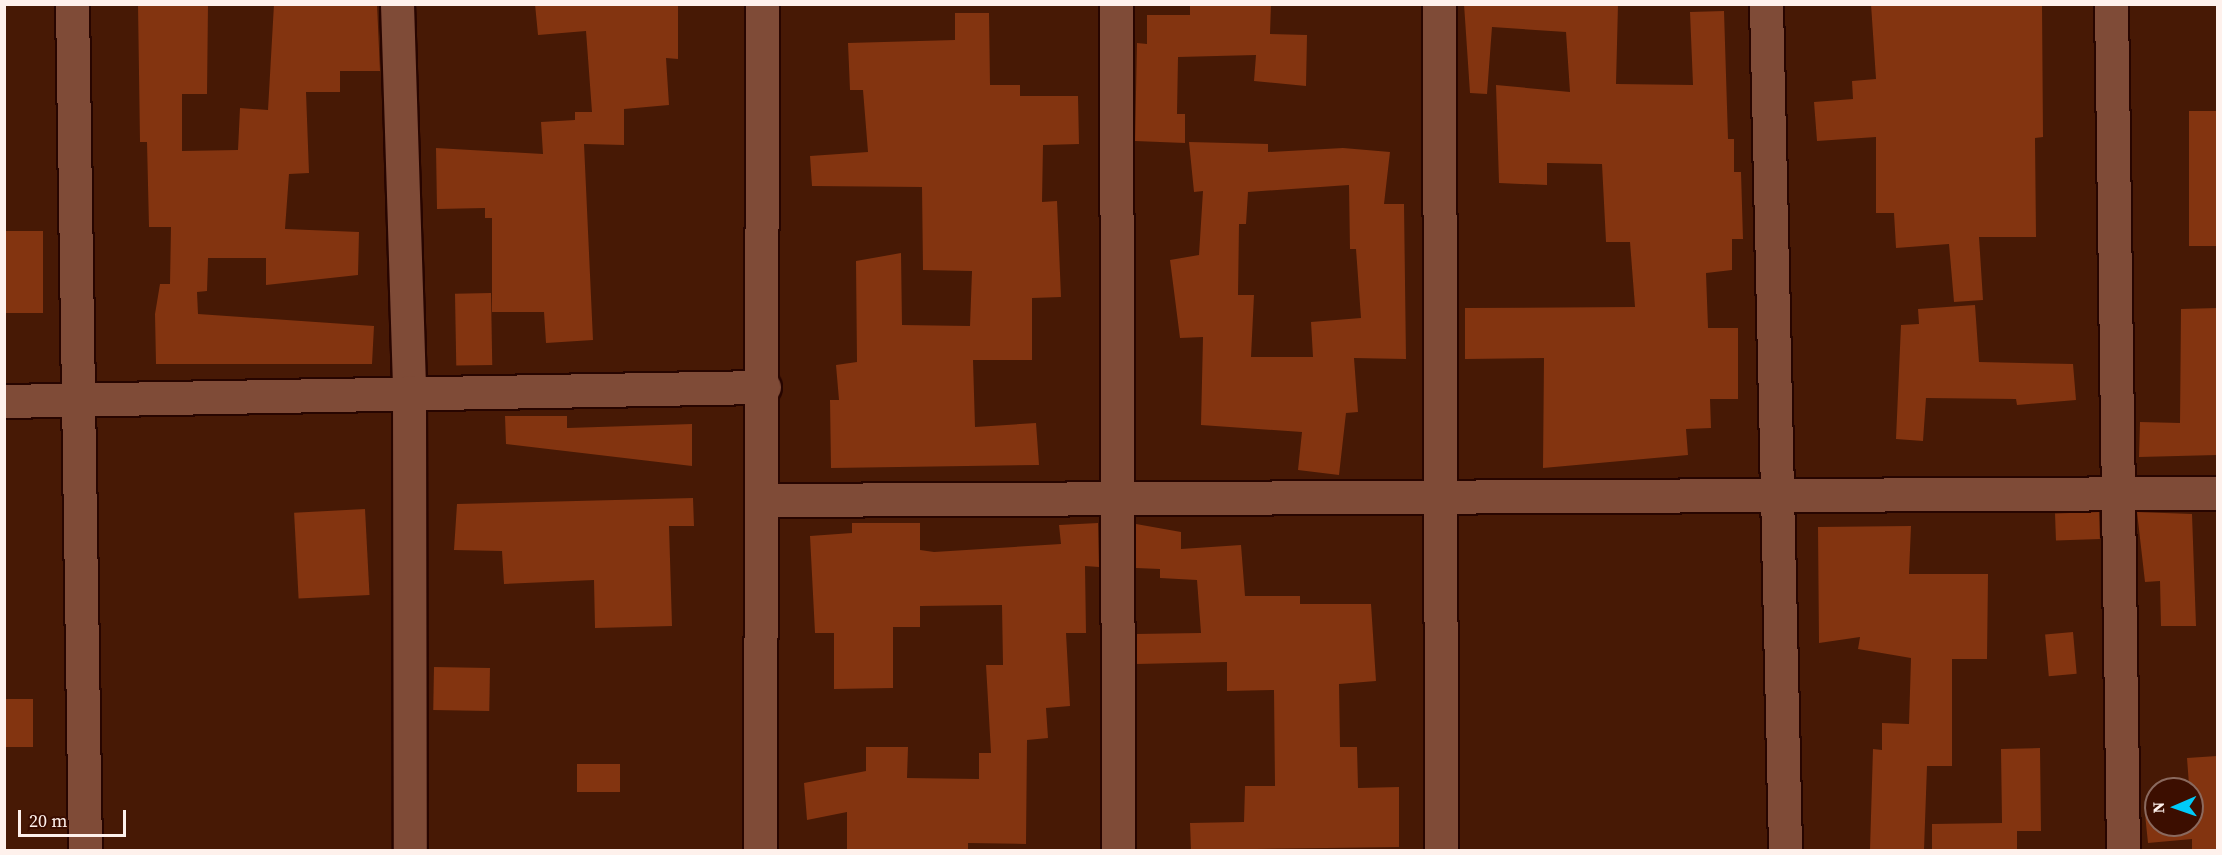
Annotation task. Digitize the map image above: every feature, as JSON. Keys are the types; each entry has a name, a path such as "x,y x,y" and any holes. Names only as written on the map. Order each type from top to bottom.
{"street":[{"path":"72,4 85,850"},
{"path":"397,4 409,392 410,850"},
{"path":"760,850 761,500 764,387 762,4"},
{"path":"1116,4 1118,850"},
{"path":"1439,4 1441,850"},
{"path":"1766,4 1781,495 1785,850"},
{"path":"2111,4 2121,492 2123,850"},
{"path":"4,400 764,387"},
{"path":"761,500 1441,494 2217,493"}],"building":[{"path":"138,4 208,4 207,94 182,94 182,151 238,150 240,108 268,110 274,4 377,4 380,71 340,71 340,92 306,92 309,173 289,174 285,229 359,232 358,275 266,285 266,258 208,258 207,291 197,292 198,314 374,326 372,364 156,364 155,314 160,284 170,284 171,227 149,227 147,142 140,142"},
{"path":"535,4 678,4 678,59 666,58 669,105 624,109 624,145 584,144 593,340 546,343 544,312 492,312 492,218 485,218 485,208 437,209 436,148 543,154 541,122 575,120 575,112 592,112 586,31 538,35"},
{"path":"1190,4 1271,4 1270,34 1307,35 1306,86 1254,81 1256,55 1178,57 1177,114 1185,114 1185,143 1135,141 1137,43 1147,44 1147,15 1190,15"},
{"path":"1464,4 1618,4 1616,84 1693,85 1690,12 1724,11 1728,139 1734,139 1734,172 1741,172 1743,239 1732,239 1732,270 1706,273 1708,328 1738,328 1738,399 1710,399 1711,428 1686,429 1688,455 1543,468 1544,358 1465,359 1465,308 1635,307 1630,242 1606,242 1602,164 1547,163 1547,185 1499,183 1496,85 1570,92 1566,32 1492,27 1487,94 1470,93"},
{"path":"1871,4 2042,4 2043,137 2035,138 2036,237 1979,237 1983,300 1954,302 1949,244 1896,248 1894,213 1876,213 1876,137 1817,141 1814,102 1853,99 1852,81 1876,79"},
{"path":"955,13 989,13 990,85 1020,85 1020,96 1078,96 1079,144 1043,145 1042,202 1057,201 1061,297 1032,298 1032,360 973,360 975,427 1036,423 1039,465 831,468 830,400 839,400 836,365 857,362 856,261 901,253 902,325 970,326 972,271 923,270 922,187 812,186 810,156 868,152 863,90 850,90 848,43 955,40"},
{"path":"2189,111 2217,111 2217,246 2189,246"},
{"path":"1189,142 1268,144 1268,152 1343,148 1390,152 1384,204 1404,204 1406,359 1354,358 1358,412 1346,413 1339,475 1298,470 1302,432 1201,425 1203,337 1180,338 1170,260 1199,255 1203,191 1194,192","holes":["1349,185 1350,249 1356,249 1361,318 1311,322 1313,357 1251,357 1254,295 1238,295 1239,224 1246,224 1248,192"]},
{"path":"4,231 43,231 43,313 4,313"},
{"path":"491,293 492,365 456,366 455,294"},
{"path":"1975,305 1979,362 2073,364 2076,400 2017,405 2016,399 1926,398 1923,441 1896,439 1901,325 1919,324 1918,309"},
{"path":"2217,308 2217,455 2139,457 2140,422 2180,423 2181,309"},
{"path":"505,416 567,416 567,428 692,424 692,466 506,444"},
{"path":"693,498 694,526 669,526 672,626 595,628 594,580 504,584 502,551 454,550 457,504"},
{"path":"365,509 370,595 299,599 294,513"},
{"path":"2099,512 2100,539 2056,541 2055,514"},
{"path":"2137,512 2192,514 2196,626 2161,626 2160,581 2145,582"},
{"path":"852,523 920,523 920,550 934,552 1061,544 1059,525 1098,523 1099,567 1085,566 1086,633 1066,633 1070,706 1046,708 1048,738 1027,740 1026,844 968,843 968,850 847,850 847,812 807,820 804,783 866,771 866,747 908,747 907,778 979,779 979,753 991,753 986,665 1003,665 1002,605 920,606 920,627 893,627 893,688 834,689 834,633 815,633 810,536 852,533"},
{"path":"1136,524 1181,532 1181,549 1241,545 1245,596 1300,596 1300,604 1371,604 1376,681 1339,684 1340,747 1357,747 1358,788 1399,787 1399,847 1191,850 1190,823 1244,822 1245,786 1275,786 1274,690 1227,691 1227,662 1136,664 1136,634 1201,633 1197,580 1160,578 1160,569 1136,568"},
{"path":"1911,526 1909,574 1988,574 1987,659 1952,659 1952,766 1927,766 1924,850 1870,850 1873,749 1882,750 1882,723 1909,724 1911,658 1858,649 1860,637 1819,643 1818,527"},
{"path":"2073,632 2077,674 2049,676 2045,634"},
{"path":"434,667 490,668 489,711 433,710"},
{"path":"4,699 33,699 33,747 4,747"},
{"path":"2040,748 2041,831 2017,831 2017,850 1932,850 1932,824 2002,823 2001,749"},
{"path":"2217,756 2217,850 2192,850 2192,839 2148,843 2147,837 2204,837 2204,777 2188,777 2187,758"},
{"path":"577,764 620,764 620,792 577,792"}]}
